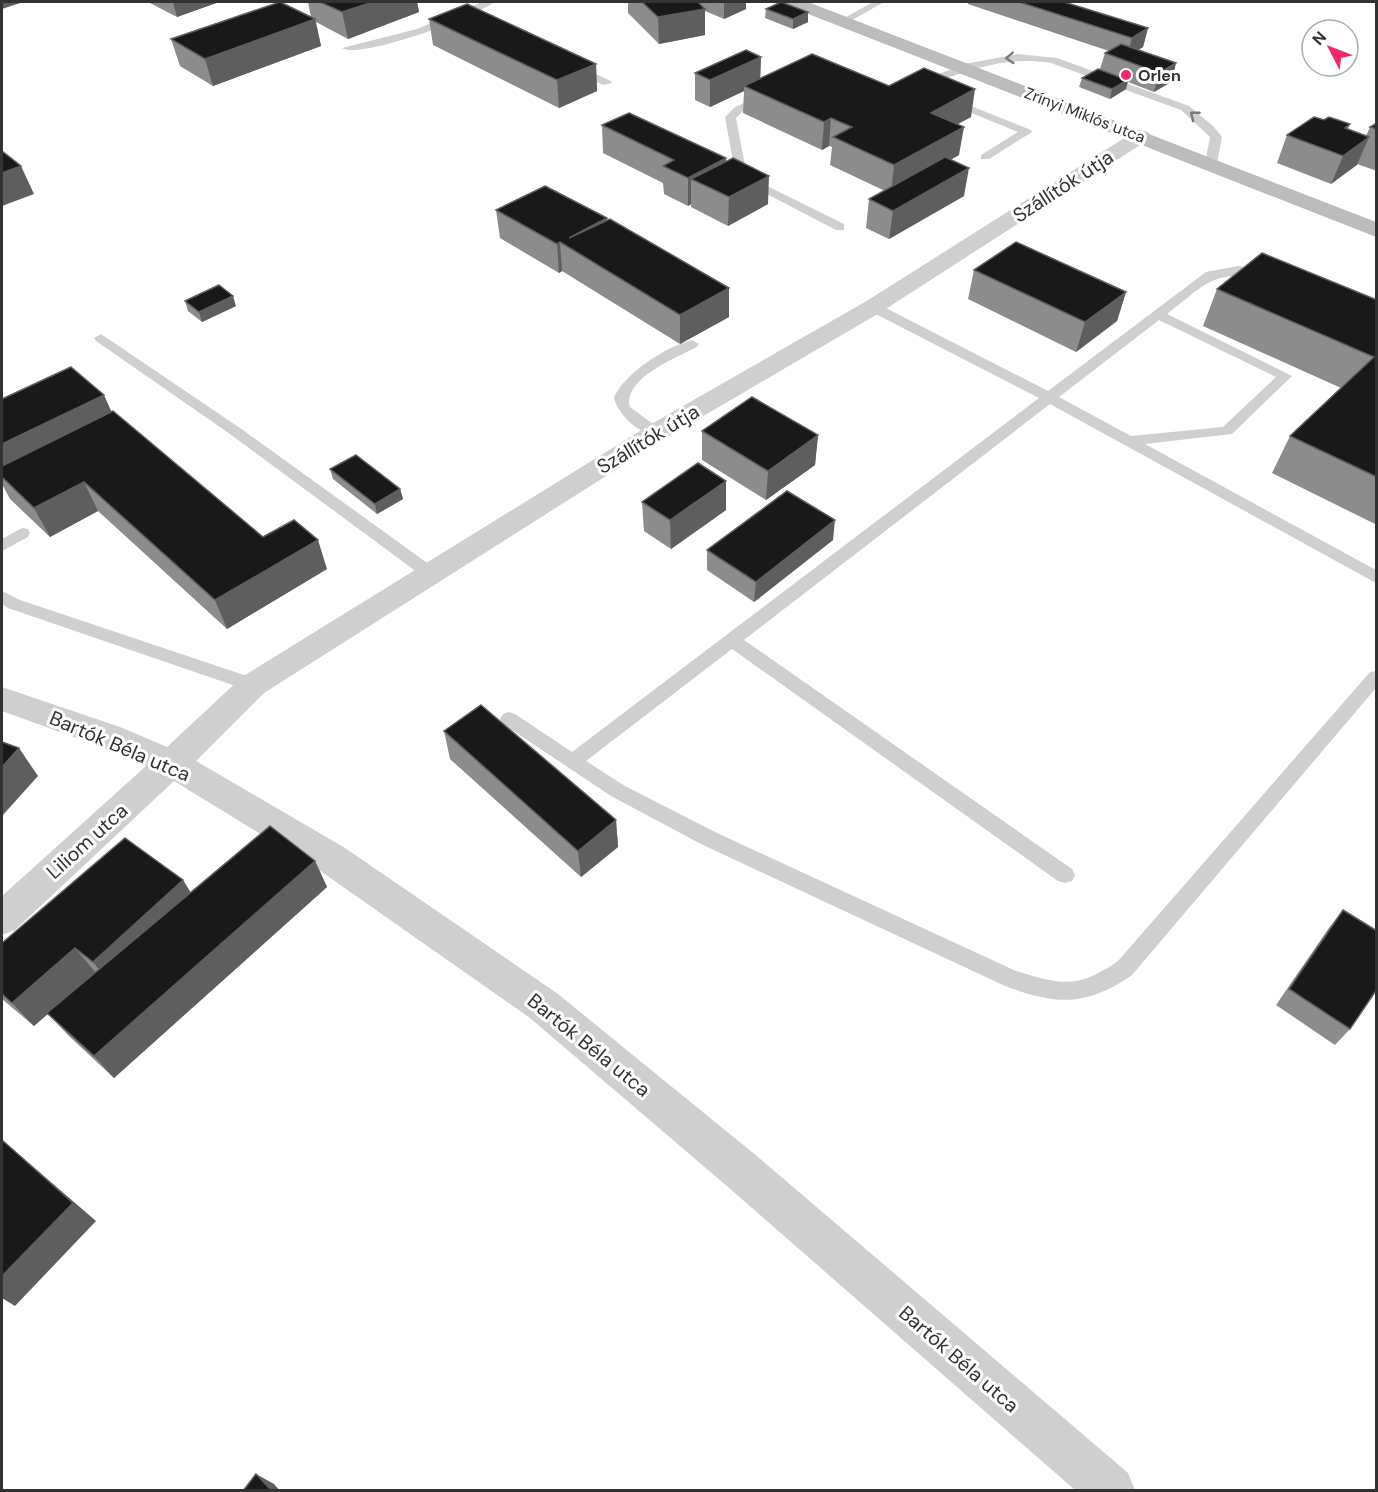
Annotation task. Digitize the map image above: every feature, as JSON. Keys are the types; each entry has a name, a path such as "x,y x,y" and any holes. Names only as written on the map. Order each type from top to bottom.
{"main road":[{"name":"Zrínyi Miklós utca","path":"794,2 1377,230"}],"street":[{"path":"1092,117 1105,138 1104,159"},
{"name":"Szállítók útja","path":"172,763 253,685 657,432 873,307 1141,136"},
{"name":"Bartók Béla utca","path":"2,699 108,736 172,763 332,859 544,1006 752,1180 1111,1491"},
{"name":"Liliom utca","path":"2,919 172,763"}],"lane":[{"path":"347,48 384,43 412,36 471,16 489,2"},
{"path":"844,21 879,2"},
{"path":"984,157 1027,132 939,96 909,87 984,60 1040,57 1053,60 1185,108 1216,137 1211,164"},
{"path":"567,63 607,83"},
{"path":"777,90 730,117 742,178 840,227"},
{"path":"573,761 1210,275 1221,271 1254,271 1280,280"},
{"path":"873,307 951,345 1377,577"},
{"path":"1129,441 1227,431 1285,376 1156,314"},
{"path":"101,338 235,431 431,574"},
{"path":"657,432 629,414 620,401 620,394 623,387 635,376 692,344"},
{"path":"2,546 22,533"},
{"path":"2,597 14,604 253,685"},
{"path":"731,639 1065,875"},
{"path":"509,719 618,791 708,838 1012,979 1055,992 1077,992 1104,984 1125,968 1377,677"}],"building":[{"path":"280,2 315,19 205,59 171,39"},
{"path":"320,2 373,2 342,12"},
{"path":"642,2 698,2 705,9 658,17"},
{"path":"781,2 808,12 793,19 766,9"},
{"path":"1019,2 1064,2 1148,28 1132,38"},
{"path":"467,4 596,64 557,80 429,19"},
{"path":"1121,44 1176,63 1159,73 1105,53"},
{"path":"746,50 761,57 710,80 695,73"},
{"path":"812,54 889,86 924,68 975,89 931,113 964,127 894,165 833,137 852,127 831,118 824,122 744,86"},
{"path":"1098,69 1128,80 1112,89 1082,78"},
{"path":"629,113 726,158 688,178 663,166 674,160 602,125"},
{"path":"1314,117 1324,120 1329,117 1350,124 1345,128 1369,137 1343,156 1287,135"},
{"path":"2,151 21,166 2,173"},
{"path":"945,157 969,168 893,211 869,199"},
{"path":"733,158 769,176 729,197 691,179"},
{"path":"545,186 607,218 569,238 610,219 729,288 680,315 560,242 557,244 496,210"},
{"path":"1016,242 1126,292 1085,322 974,270"},
{"path":"1262,253 1377,300 1377,477 1290,436 1374,357 1217,289"},
{"path":"219,285 233,296 199,312 185,301"},
{"path":"71,367 104,395 2,444 2,399"},
{"path":"752,397 818,435 768,471 702,431"},
{"path":"113,411 263,537 294,520 318,540 215,600 84,482 34,508 2,477 2,466"},
{"path":"356,455 400,489 375,504 330,469"},
{"path":"698,463 726,481 670,520 642,502"},
{"path":"787,491 835,520 756,582 707,550"},
{"path":"481,705 616,820 578,851 444,731"},
{"path":"2,742 19,748 2,767"},
{"path":"270,826 315,861 94,1056 47,1013"},
{"path":"125,838 183,880 93,962 75,948 12,1003 2,994 2,943"},
{"path":"1343,910 1377,931 1377,989 1350,1029 1289,989"},
{"path":"2,1140 73,1203 2,1276"},
{"path":"256,1474 272,1491 243,1491"}],"place":[{"name":"Orlen","path":"1126,75"}]}
